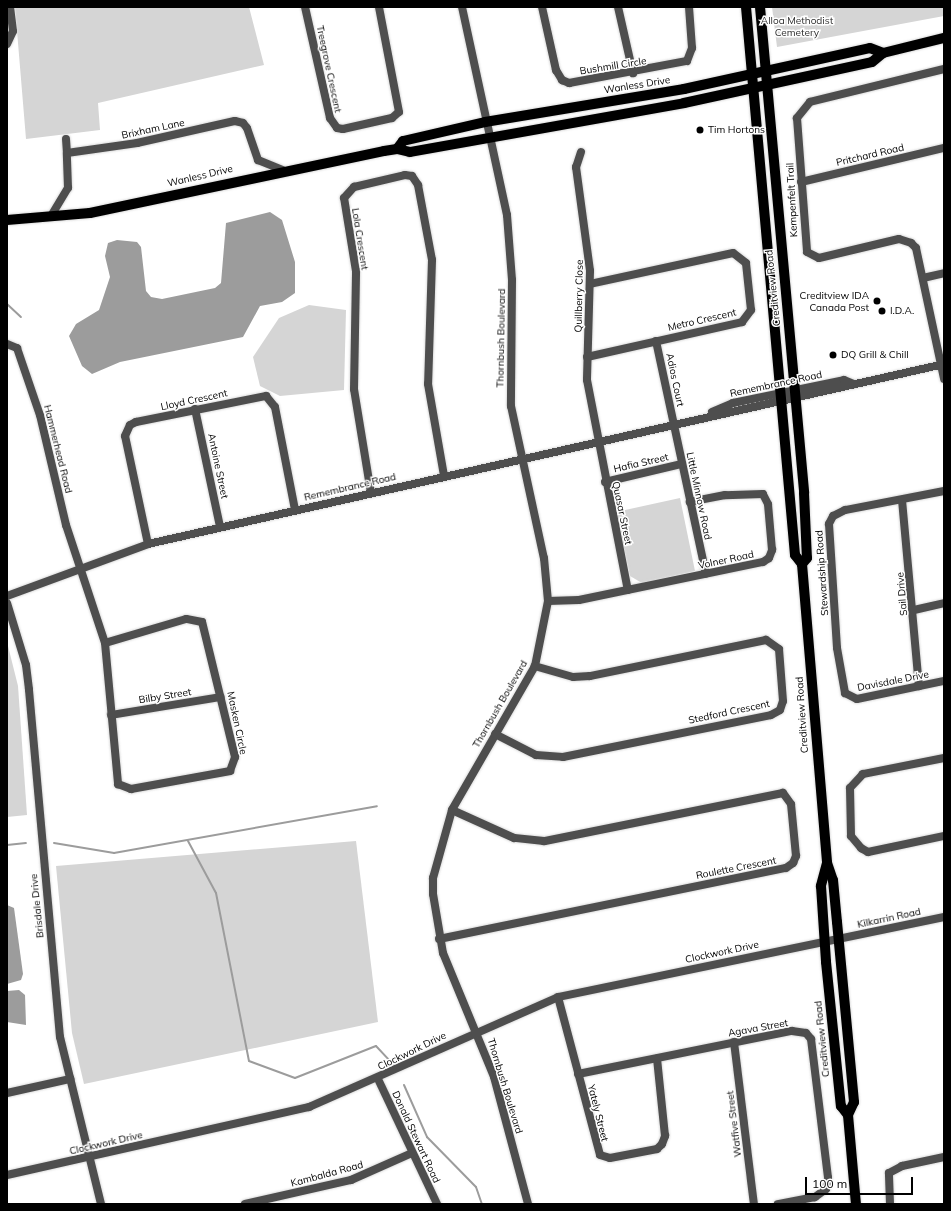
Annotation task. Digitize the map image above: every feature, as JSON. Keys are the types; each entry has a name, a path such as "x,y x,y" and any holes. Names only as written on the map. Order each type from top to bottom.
{"main road":[{"name":"Creditview Road","path":"746,7 795,555 802,564 826,863 821,886 825,941 841,1106 848,1115"},
{"name":"Creditview Road","path":"760,7 795,395 807,558 802,564"},
{"name":"Wanless Drive","path":"7,220 90,213 283,170 397,149 410,152 488,136 766,86 872,62 883,53 944,38"},
{"name":"Wanless Drive","path":"397,149 403,141 485,122 752,75 870,48 883,53"},
{"path":"773,297 781,312 788,315"},
{"name":"Creditview Road","path":"826,863 833,880 854,1102 848,1115 856,1204"}],"street":[{"path":"7,44 13,31 10,7"},
{"name":"Treegrove Crescent","path":"305,7 330,118 337,128 343,129 392,118 398,112 379,7"},
{"name":"Thornbush Boulevard","path":"462,7 488,136 507,215 512,280 511,406 544,558 548,601 535,666 452,810 433,878 439,939 477,1030 494,1077 528,1204"},
{"name":"Bushmill Circle","path":"542,7 556,70 562,80 569,83 633,73 687,61 692,48 689,7"},
{"path":"618,7 633,73"},
{"name":"Kempenfelt Trail","path":"944,69 810,102 797,118 805,248 810,255 818,258 905,240 916,248 943,364 944,379"},
{"name":"Brixham Lane","path":"68,153 136,143 235,121 243,123 247,128 258,160 283,170"},
{"path":"51,216 68,188 68,153 66,139"},
{"name":"Pritchard Road","path":"801,182 944,148"},
{"name":"Quillberry Close","path":"580,152 576,167 589,243 590,284 586,380 597,441"},
{"name":"Lola Crescent","path":"371,493 354,389 356,271 344,198 354,188 405,175 412,176 418,185 432,260 428,384 444,476"},
{"name":"Metro Crescent","path":"587,357 749,317 751,310 746,262 740,256 729,253 590,284"},
{"path":"922,278 944,273"},
{"name":"Adios Court","path":"656,340 673,423"},
{"name":"Hammerhead Road","path":"7,344 17,348 40,415 66,525 80,567"},
{"name":"Remembrance Road","path":"7,596 80,567 148,544 704,416 733,403 845,389 854,384 943,364"},
{"name":"Lloyd Crescent","path":"148,544 125,436 127,430 136,422 259,396 272,400 295,510"},
{"name":"Antoine Street","path":"195,410 220,527"},
{"name":"Little Minnow Road","path":"673,423 706,574"},
{"name":"Quasar Street","path":"597,441 628,590"},
{"name":"Hafia Street","path":"605,482 682,464"},
{"name":"Stewardship Road","path":"837,648 830,520 845,510 944,491"},
{"name":"Volner Road","path":"548,601 568,602 767,561 772,550 767,498 756,492 690,502"},
{"name":"Sail Drive","path":"902,500 914,610 919,686"},
{"name":"Masken Circle","path":"80,567 105,643 116,779 122,787 131,789 230,771 235,757 206,630 198,619 186,619 105,643"},
{"name":"Brisdale Drive","path":"7,603 26,665 58,1017 70,1079 101,1204"},
{"path":"914,610 944,603"},
{"name":"Stedford Crescent","path":"495,734 536,755 563,757 771,715 780,710 783,701 779,649 766,640 590,676 558,674 535,666"},
{"name":"Davisdale Drive","path":"837,648 842,687 850,697 857,699 944,681"},
{"name":"Bilby Street","path":"111,715 222,697"},
{"path":"944,758 863,774 850,788 851,836 861,848 868,852 944,836"},
{"name":"Roulette Crescent","path":"439,939 786,868 795,860 792,804 783,793 544,841 514,838 452,810"},
{"name":"Kilkarrin Road","path":"825,941 944,916"},
{"name":"Clockwork Drive","path":"7,1175 309,1107 378,1079 477,1030 558,997 825,941"},
{"name":"Yately Street","path":"558,997 600,1155 610,1158 658,1149 665,1136 657,1058"},
{"name":"Agava Street","path":"578,1074 792,1031 806,1033 811,1039 828,1178 826,1189 815,1197 778,1204"},
{"name":"Watfive Street","path":"734,1042 754,1204"},
{"path":"7,1093 70,1079"},
{"name":"Donald Stewart Road","path":"378,1079 437,1204"},
{"name":"Kambalda Road","path":"244,1204 351,1180 412,1153"},
{"path":"890,1204 889,1173 902,1166 944,1157"}],"green space":[{"path":"15,7 249,7 264,65 98,103 100,130 26,139"},
{"name":"Alloa Methodist Cemetery","path":"772,7 944,7 944,16 777,47"},
{"path":"309,305 346,310 344,390 280,396 260,386 253,357 279,318"},
{"path":"680,498 695,571 642,583 630,576 616,512"},
{"path":"7,642 18,686 27,815 7,817"},
{"path":"356,841 378,1022 84,1084 72,1033 56,866"}],"shaded area":[{"path":"270,212 282,220 295,262 295,293 282,302 260,306 243,337 120,362 92,374 82,366 69,336 76,324 99,310 110,277 105,256 108,243 117,240 137,242 141,247 146,291 151,297 162,299 215,288 221,283 226,223"},
{"path":"7,905 14,908 23,974 21,980 7,984"},
{"path":"19,990 25,995 26,1025 7,1022 7,991"}],"waterway":[{"path":"7,304 21,317"},
{"path":"54,843 114,853 377,806"},
{"path":"188,841 216,893 249,1061 295,1078 376,1046 388,1059"},
{"path":"7,845 26,843"},
{"path":"404,1085 427,1137 476,1187 482,1204"}],"place":[{"name":"Tim Hortons","path":"700,130"},
{"name":"Creditview IDA Canada Post","path":"877,301"},
{"name":"I.D.A.","path":"882,311"},
{"name":"DQ Grill & Chill","path":"833,355"}]}
